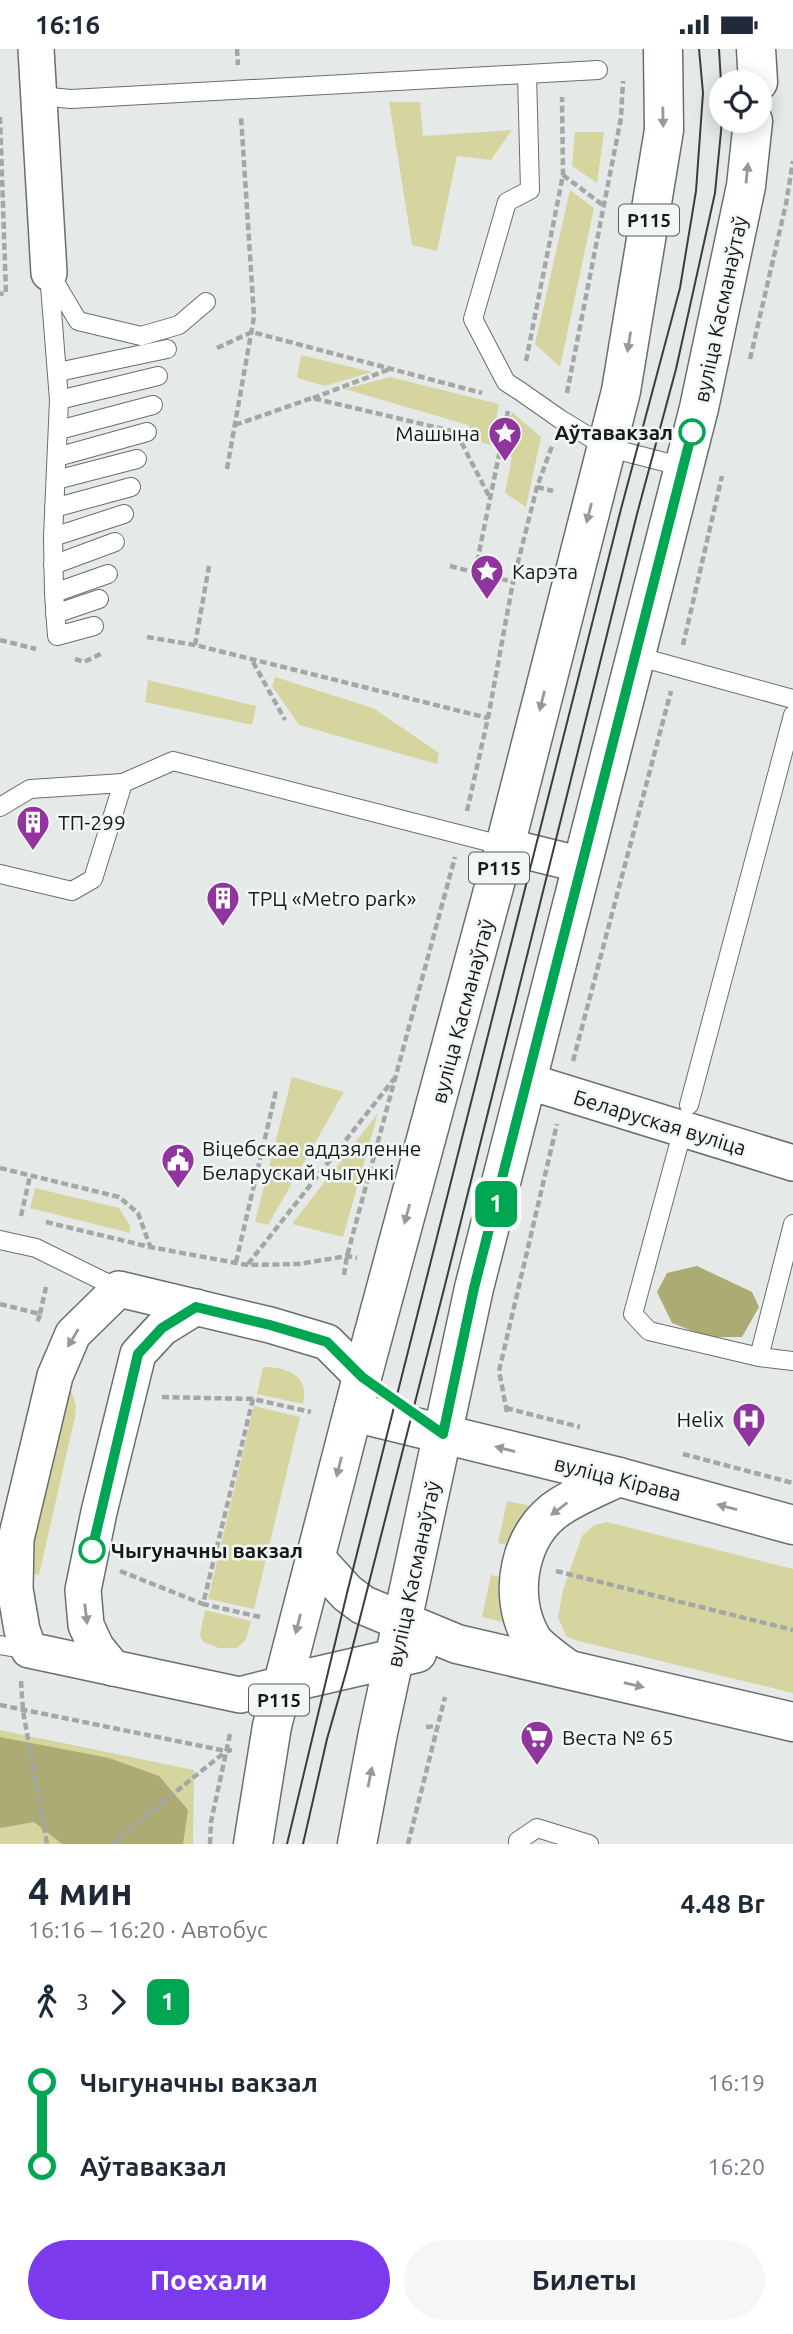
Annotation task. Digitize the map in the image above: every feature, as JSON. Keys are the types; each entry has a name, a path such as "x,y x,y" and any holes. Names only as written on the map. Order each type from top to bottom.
{"main road":[{"name":"вуліца Касманаўтаў","path":"253,1844 272,1726 357,1394 442,1087 621,391 664,129 663,49"},
{"path":"756,49 757,70"},
{"name":"вуліца Касманаўтаў","path":"358,1844 398,1640 474,1288 699,408 743,200 751,133"},
{"name":"вуліца Кірава","path":"357,1394 443,1434 619,1477 793,1525"},
{"path":"568,1669 531,1639 521,1609 518,1585 522,1562 536,1530 559,1507 619,1477"},
{"path":"315,1558 347,1593 398,1640"},
{"path":"283,1684 398,1640 457,1644 793,1722"}],"street":[{"path":"36,49 49,272"},
{"path":"505,846 582,865"},
{"name":"Беларуская вуліца","path":"527,1081 565,1093 686,1117 793,1163"},
{"path":"283,1684 240,1695 113,1668 17,1658 22,1630 15,1589 16,1539 55,1376 72,1335 119,1289 270,1325 327,1342 357,1394"},
{"path":"113,1668 96,1647 86,1625 83,1590 99,1512 138,1354 162,1328 196,1307"},
{"path":"240,1695 272,1726"}],"lane":[{"path":"39,96 71,99 597,70"},
{"path":"527,74 530,190 507,202 472,319 515,396 606,447 684,467"},
{"path":"49,272 78,321 141,336 179,325 206,302"},
{"path":"49,272 59,400 53,537 57,636 94,626"},
{"path":"58,372 167,349"},
{"path":"59,400 158,376"},
{"path":"59,430 153,405"},
{"path":"57,457 147,432"},
{"path":"56,480 137,460"},
{"path":"54,508 131,487"},
{"path":"53,537 124,513"},
{"path":"53,565 115,542"},
{"path":"54,593 108,574"},
{"path":"55,614 99,599"},
{"path":"636,656 793,699"},
{"path":"793,715 633,1314 649,1331 759,1357 793,1361"},
{"path":"0,807 30,789 123,783 173,761 505,846"},
{"path":"0,874 72,891 93,879 123,783"},
{"path":"759,1357 793,1224"},
{"path":"0,1240 36,1248 119,1289"},
{"path":"517,1844 537,1828 589,1844"}],"path":[{"path":"227,469 252,332 253,304 237,49"},
{"path":"475,572 563,175 561,72"},
{"path":"565,401 621,118 623,77"},
{"path":"0,117 6,293 0,294"},
{"path":"749,362 786,204 793,161"},
{"path":"563,175 604,206"},
{"path":"217,348 252,332 515,396"},
{"path":"235,425 392,368"},
{"path":"312,398 456,432 490,497"},
{"path":"508,1419 499,1371 565,1093 677,668 724,467"},
{"path":"537,487 553,491"},
{"path":"195,645 209,566"},
{"path":"450,566 513,582"},
{"path":"147,637 195,645 488,719"},
{"path":"252,661 285,720"},
{"path":"247,1265 397,1075"},
{"path":"236,1262 276,1091"},
{"path":"0,1168 119,1197 138,1213 150,1247"},
{"path":"21,1216 30,1176"},
{"path":"10,1213 150,1247 247,1265 299,1263 347,1256 344,1275"},
{"path":"40,1314 46,1287"},
{"path":"154,1397 253,1399 311,1412"},
{"path":"203,1604 253,1399"},
{"path":"522,1562 793,1630"},
{"path":"111,1568 203,1604 260,1617"},
{"path":"17,1658 23,1711 47,1844"},
{"path":"408,1844 445,1697"},
{"path":"0,1705 226,1751"},
{"path":"426,1727 437,1726"},
{"path":"210,1844 211,1822 230,1734"},
{"path":"111,1844 226,1751"}],"shaded area":[{"path":"389,102 420,102 423,136 512,130 491,160 457,156 437,251 412,245"},
{"path":"575,132 604,132 597,183 572,166"},
{"path":"570,190 594,208 560,367 535,344"},
{"path":"301,355 372,372 325,386 297,378"},
{"path":"390,377 499,404 491,445 477,441 468,425 345,389"},
{"path":"512,412 541,437 526,507 505,493 512,457 503,449"},
{"path":"275,677 373,708 439,753 437,764 299,725 272,686"},
{"path":"148,680 256,706 252,725 145,702"},
{"path":"292,1077 344,1092 268,1225 255,1222"},
{"path":"378,1113 343,1237 292,1224"},
{"path":"35,1188 119,1208 130,1226 130,1233 30,1208"},
{"path":"697,1266 752,1292 759,1307 742,1337 708,1337 672,1323 657,1292 667,1273"},
{"path":"263,1367 281,1369 295,1375 303,1386 303,1404 257,1394"},
{"path":"67,1380 76,1405 75,1417 39,1575 27,1573 26,1555"},
{"path":"254,1406 300,1417 254,1609 208,1599"},
{"path":"507,1501 537,1507 516,1547 498,1543"},
{"path":"607,1522 793,1569 793,1693 566,1636 558,1617 563,1590 582,1536 594,1525"},
{"path":"491,1575 509,1579 511,1624 482,1617"},
{"path":"205,1610 251,1621 246,1640 237,1648 219,1648 203,1642 200,1635"},
{"path":"0,1730 194,1770 193,1844 0,1844"},
{"path":"0,1737 109,1758 159,1776 188,1810 183,1844 62,1844 34,1822 0,1828"}],"tram line":[{"path":"287,1844 347,1593 621,509 680,288 696,191 703,93 699,49"},
{"path":"719,49 720,70"},
{"path":"303,1844 327,1739 446,1281 637,514 676,369 715,193 721,133"}],"bus line":[{"name":"1","path":"92,1550 138,1354 162,1328 196,1307 327,1342 362,1377 443,1434 474,1288 692,432"}],"place":[{"name":"Аўтавакзал","path":"692,432"},
{"name":"Машына","path":"505,463"},
{"name":"Карэта","path":"487,601"},
{"name":"ТП-299","path":"33,852"},
{"name":"ТРЦ «Metro park»","path":"223,928"},
{"name":"Віцебскае аддзяленне Беларускай чыгункі","path":"178,1190"},
{"name":"Helix","path":"749,1449"},
{"name":"Чыгуначны вакзал","path":"92,1550"},
{"name":"Веста № 65","path":"537,1767"}]}
